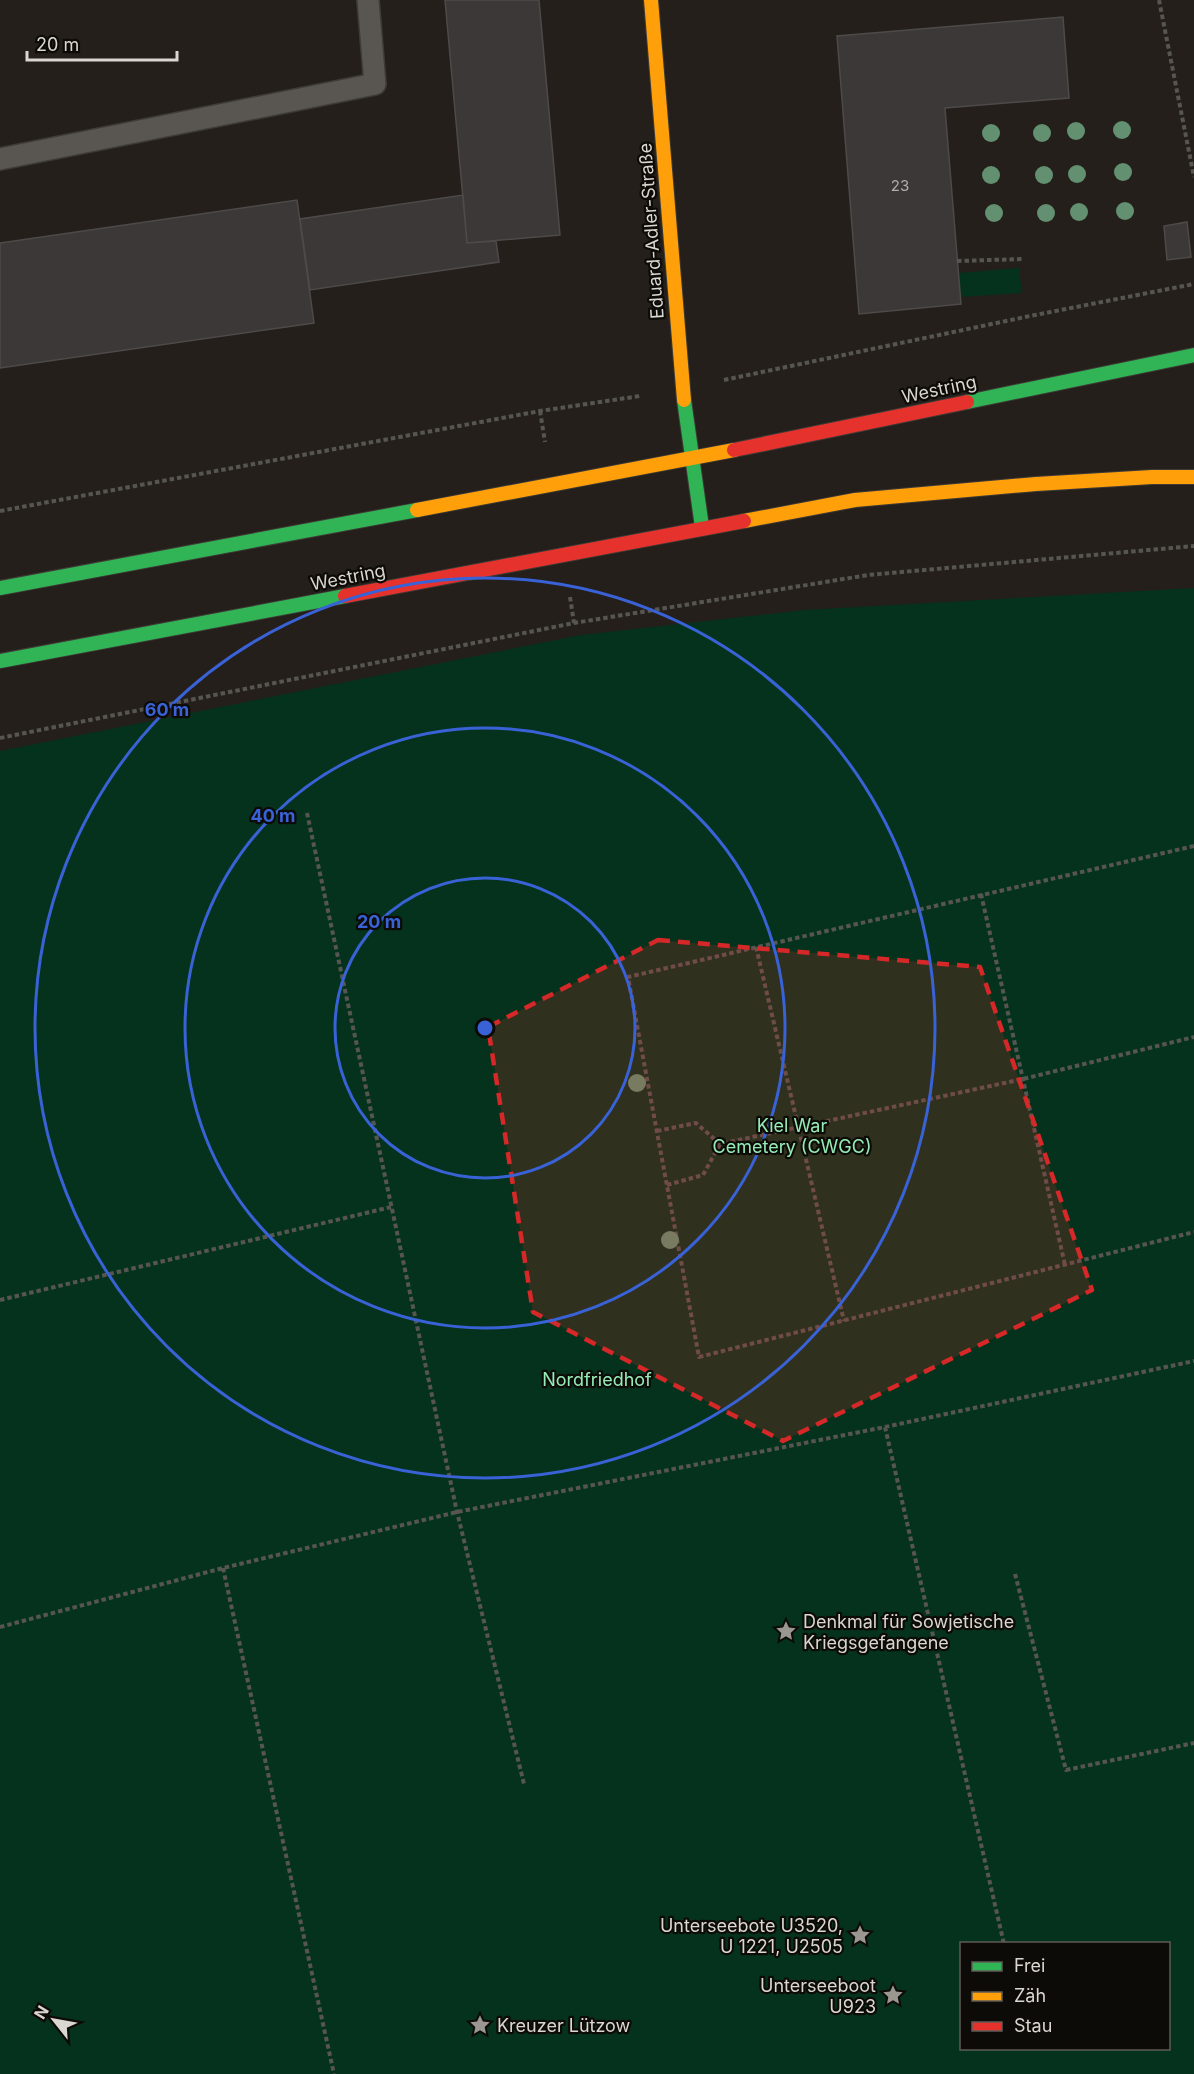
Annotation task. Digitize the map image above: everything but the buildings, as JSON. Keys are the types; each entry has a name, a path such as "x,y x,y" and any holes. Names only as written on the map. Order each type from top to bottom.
{"main road":[{"name":"Eduard-Adler-Straße","path":"651,0 682,389 690,459"},
{"name":"Westring","path":"0,588 690,459 1194,355"},
{"path":"690,459 702,527"},
{"name":"Westring","path":"0,661 855,500 1035,484 1152,477 1194,477"}],"lane":[{"path":"0,159 375,84 368,0"}],"path":[{"path":"1159,0 1194,177"},
{"path":"957,261 1023,259"},
{"path":"0,511 540,411 682,389 1194,284"},
{"path":"0,738 574,623 868,575 1194,546"},
{"path":"307,813 457,1512 524,1784"},
{"path":"1194,846 628,977 699,1357 1194,1232"},
{"path":"981,894 1065,1265"},
{"path":"756,947 844,1321"},
{"path":"720,1144 1023,1079 1194,1037"},
{"path":"657,1131 696,1123 720,1144"},
{"path":"667,1185 704,1175 720,1144"},
{"path":"0,1300 391,1207"},
{"path":"0,1627 223,1568 457,1512 885,1427 1194,1361"},
{"path":"885,1427 1004,1942"},
{"path":"223,1568 334,2074"},
{"path":"1015,1574 1065,1770 1194,1743"}],"highlighted area":[{"path":"658,940 980,967 1092,1290 783,1441 533,1312 488,1027"}],"green space":[{"path":"1019,268 1022,293 960,297 958,273"},
{"name":"Nordfriedhof","path":"1194,588 1194,2074 0,2074 0,751 581,635 804,610"}],"traffic: fast":[{"path":"967,402 1194,355"},
{"path":"684,400 702,527"},
{"path":"0,588 417,510"},
{"path":"0,661 345,596"}],"traffic: slow":[{"path":"651,0 684,400"},
{"path":"417,510 734,450"},
{"path":"744,521 855,500 1036,484 1152,477 1194,477"}],"traffic: jam":[{"path":"734,450 967,402"},
{"path":"345,596 744,521"}],"place":[{"name":"Denkmal für Sowjetische Kriegsgefangene","path":"786,1631"},
{"name":"Unterseebote U3520, U 1221, U2505","path":"860,1935"},
{"name":"Unterseeboot U923","path":"893,1995"},
{"name":"Kreuzer Lützow","path":"480,2025"}],"park label":[{"name":"Kiel War Cemetery (CWGC)","path":"792,1135"}]}
